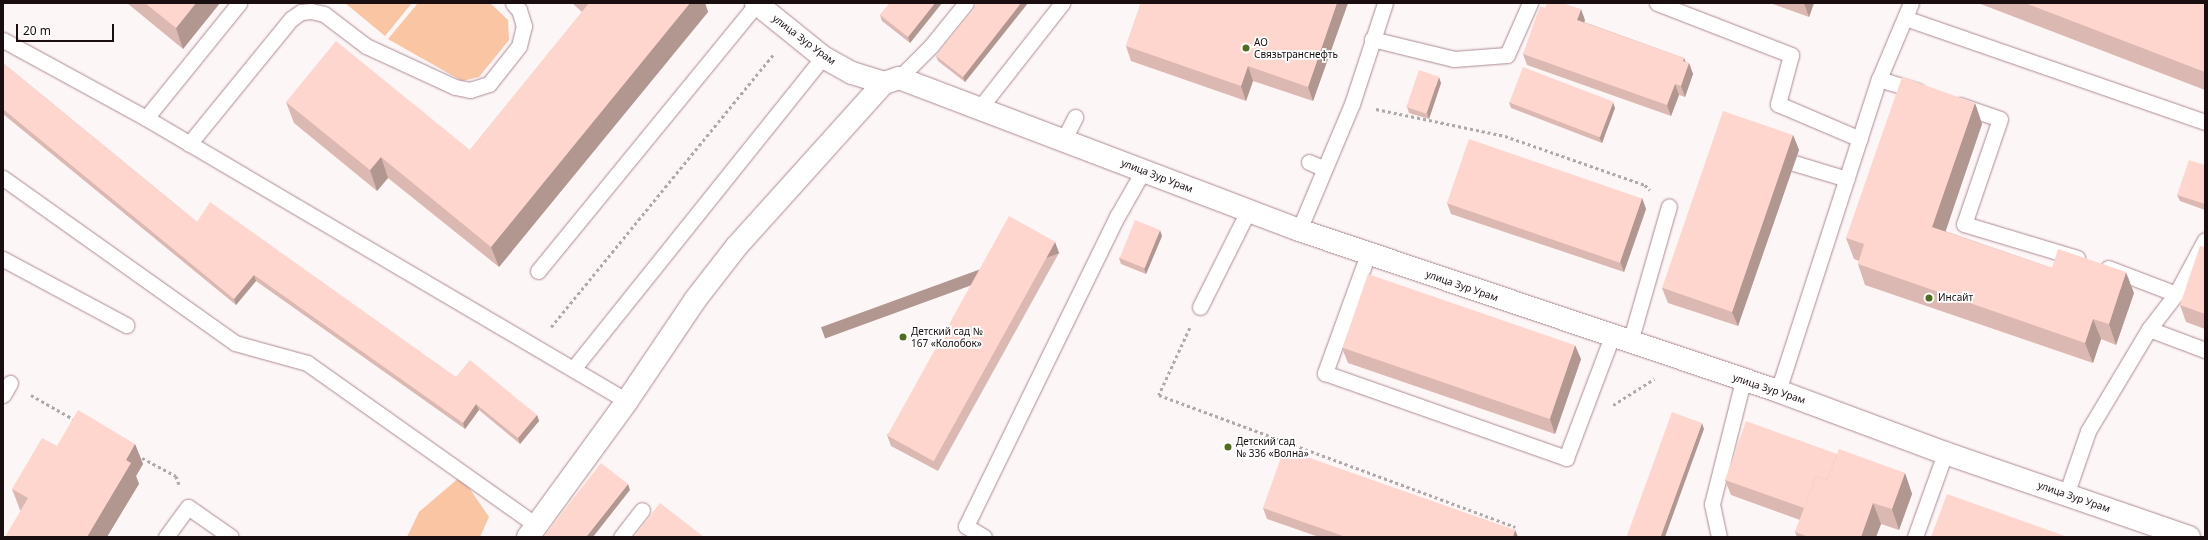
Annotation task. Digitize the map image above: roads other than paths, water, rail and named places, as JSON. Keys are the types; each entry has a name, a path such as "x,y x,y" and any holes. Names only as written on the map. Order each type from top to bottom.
{"street":[{"name":"улица Зур Урам","path":"756,3 823,57 852,73 891,81 979,109 1299,230 1743,381 1778,391 1945,453 2189,537"},
{"path":"532,531 627,401 695,300 737,246 891,81"}],"lane":[{"path":"146,118 239,3"},
{"path":"189,144 291,19 302,12 311,11 324,14 366,46 455,87 470,90 488,84 519,46 524,26 519,10 512,3"},
{"path":"538,271 756,3"},
{"path":"891,81 931,46 966,3"},
{"path":"979,109 1062,3"},
{"path":"1299,230 1352,104 1385,3"},
{"path":"1372,39 1454,59 1507,55 1530,3"},
{"path":"1657,3 1792,55 1778,104 1860,139"},
{"path":"1778,391 1879,79 1906,18 1911,3"},
{"path":"1906,18 2205,122"},
{"path":"3,40 146,118 627,401"},
{"path":"573,369 823,57"},
{"path":"1879,79 1935,97"},
{"path":"1949,102 2000,119 1964,224 2133,275 2176,294"},
{"path":"1063,141 1075,118"},
{"path":"1309,162 1325,169"},
{"path":"1794,163 1847,179"},
{"path":"984,537 966,526 1118,215 1143,171"},
{"path":"3,178 235,344 307,363 532,531"},
{"path":"1368,254 1325,373 1566,458 1578,426 1621,339 1669,206"},
{"path":"1200,307 1248,211"},
{"path":"2066,495 2088,431 2149,329 2176,294 2205,240"},
{"path":"3,259 126,326"},
{"path":"2149,329 2205,350"},
{"path":"1719,537 1712,504 1743,381"},
{"path":"1915,537 1945,453"},
{"path":"166,537 188,507 231,537"},
{"path":"621,537 642,510"}],"place":[{"name":"АО Связьтранснефть","path":"1246,48"},
{"name":"Инсайт","path":"1929,298"},
{"name":"Детский сад № 167 «Колобок»","path":"903,337"},
{"name":"Детский сад № 336 «Волна»","path":"1228,447"}]}
